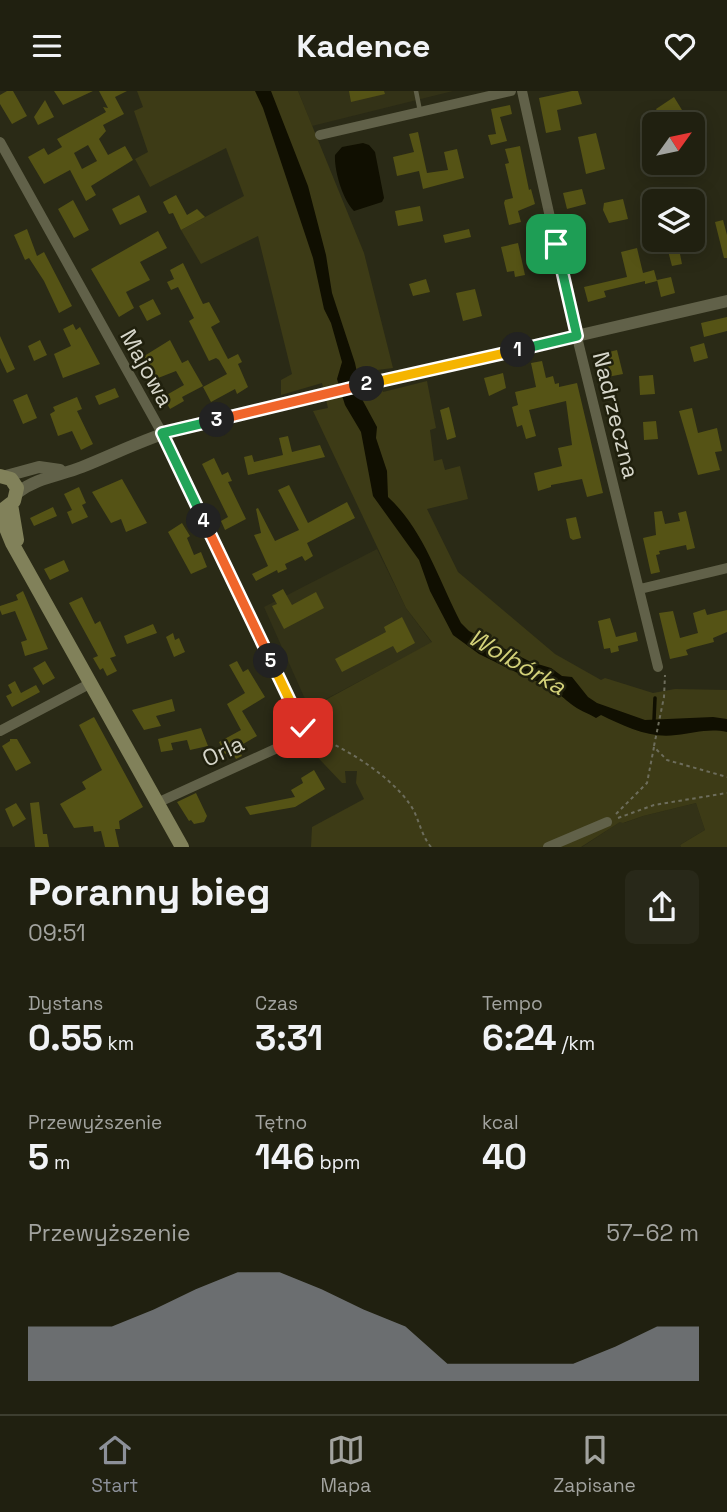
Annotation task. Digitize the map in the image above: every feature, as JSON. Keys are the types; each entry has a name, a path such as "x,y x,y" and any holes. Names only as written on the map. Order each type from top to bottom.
{"main road":[{"path":"3,476 15,483 7,505 24,561 182,847"}],"street":[{"path":"320,135 512,91"},
{"name":"Nadrzeczna","path":"522,91 577,336 662,667"},
{"name":"Majowa","path":"0,142 162,433 301,723 302,732"},
{"path":"7,505 47,476 81,467 162,433 727,301"},
{"path":"3,476 39,467 64,471"},
{"path":"640,589 727,568"},
{"path":"0,731 92,684"},
{"name":"Orla","path":"157,803 297,739 302,732"},
{"path":"548,847 607,822"}],"lane":[{"path":"416,91 421,112"}],"path":[{"path":"607,822 646,783 664,697 662,667"},
{"path":"302,732 338,744 351,752 396,790 410,804 420,832 431,847"},
{"path":"654,747 667,760 727,777"},
{"path":"607,822 654,805 727,793"}],"shaded area":[{"path":"137,91 298,91 364,253 393,368 377,370 383,392 427,381 436,428 430,430 434,461 442,459 445,470 460,466 468,499 427,509 458,572 555,654 601,680 605,678 653,693 675,689 727,690 727,847 681,847 680,845 705,830 696,803 620,822 581,847 311,847 312,827 364,799 356,783 357,771 345,771 346,783 342,783 307,746 316,733 309,709 432,642 406,608 313,411 328,408 322,383 281,395 281,380 292,374 258,236 201,264 181,230 244,196 226,148 150,187 135,159 148,152 134,111 143,107"},
{"path":"298,91 453,91 312,126"},
{"path":"377,549 406,608 432,643 309,708 264,607"},
{"path":"696,803 705,830 680,845 681,847 582,847 621,821 624,823"}],"water":[{"name":"Wolbórka","path":"255,91 271,91 308,186 326,255 332,293 355,363 363,401 377,427 376,438 387,471 388,497 401,510 421,540 461,623 469,631 531,662 551,668 562,676 572,677 588,697 597,703 645,720 713,717 727,719 727,732 708,731 666,736 637,731 601,715 596,718 574,706 549,686 479,654 453,635 430,591 419,560 373,496 361,432 345,405 337,379 342,362 331,323 324,309 313,258"},
{"path":"363,143 375,152 384,198 382,202 354,211 340,185 335,155 342,147"}],"building":[{"path":"13,91 27,116 12,124 0,104 0,95"},
{"path":"54,91 93,91 63,105"},
{"path":"99,91 127,91 115,97 124,114 103,125 106,131 99,139 108,155 125,146 133,160 91,186 96,195 86,201 70,170 44,184 28,157 44,148 48,155 62,147 57,139 106,112 103,107 108,108","holes":["88,145 97,161 82,169 74,153"]},
{"path":"349,91 384,91 385,94 351,102"},
{"path":"578,91 582,104 557,110 561,130 546,133 539,98"},
{"path":"674,97 682,110 658,112 656,109"},
{"path":"45,100 54,117 38,125 34,117"},
{"path":"510,105 512,114 500,117 507,141 491,145 488,135 496,134 491,109"},
{"path":"418,132 427,173 448,170 444,152 457,149 464,178 423,189 419,171 397,176 393,157 414,152 409,134"},
{"path":"596,133 605,169 586,174 578,137"},
{"path":"520,146 529,190 531,189 535,204 518,211 521,222 509,225 504,203 505,200 513,198 505,164 509,163 505,149"},
{"path":"582,189 586,204 567,209 563,193"},
{"path":"139,195 147,212 120,225 112,209"},
{"path":"176,195 187,215 197,209 205,217 181,230 173,213 169,214 163,202"},
{"path":"623,199 628,219 609,223 603,210 604,203"},
{"path":"73,200 89,230 74,238 58,209"},
{"path":"420,206 423,221 398,226 395,211"},
{"path":"723,220 727,235 727,258 724,258 715,222"},
{"path":"27,229 37,256 44,252 72,306 59,313 44,281 29,258 25,260 14,235"},
{"path":"469,229 471,237 445,243 443,235"},
{"path":"158,231 167,248 140,262 150,280 126,292 134,308 119,317 91,269"},
{"path":"518,243 525,275 515,277 514,271 507,272 501,247"},
{"path":"637,248 643,273 654,270 657,281 645,284 645,281 604,291 606,297 588,302 584,287 627,277 621,252"},
{"path":"668,252 680,252 682,264 672,266"},
{"path":"183,263 203,304 209,302 220,322 211,327 228,359 238,354 242,362 238,364 248,387 237,394 235,389 211,402 203,387 227,374 219,360 216,358 209,361 189,321 194,318 178,287 171,290 167,282 174,279 170,270"},
{"path":"671,277 675,293 661,297 657,280"},
{"path":"426,279 430,292 413,296 409,284"},
{"path":"475,289 482,316 463,321 456,293"},
{"path":"153,299 161,314 147,321 139,306"},
{"path":"727,317 727,331 704,337 701,323"},
{"path":"73,324 76,330 80,327 100,364 63,378 54,354 71,346 63,329"},
{"path":"0,336 15,369 7,373 0,358"},
{"path":"40,340 47,355 34,361 28,346"},
{"path":"170,340 182,363 188,360 203,386 182,397 184,401 170,409 163,397 184,385 176,371 153,380 141,358"},
{"path":"704,343 708,358 694,362 690,347"},
{"path":"617,350 623,374 602,378 597,355"},
{"path":"542,361 546,378 553,376 559,387 577,383 603,493 587,497 582,479 551,485 538,491 534,473 562,466 558,448 572,445 566,401 529,410 536,436 526,439 522,425 517,427 512,407 518,405 515,392 536,387 531,363"},
{"path":"503,373 506,388 489,396 484,378"},
{"path":"653,375 655,394 640,395 639,376"},
{"path":"115,388 119,397 99,405 95,396"},
{"path":"27,394 37,418 23,424 13,400"},
{"path":"77,397 82,409 77,411 93,444 81,450 72,431 58,436 50,414 55,411 53,407"},
{"path":"449,407 456,437 447,440 440,410"},
{"path":"692,408 698,433 717,428 722,451 715,452 720,470 698,475 679,411"},
{"path":"656,421 658,439 644,440 643,422"},
{"path":"288,436 292,452 320,445 325,457 248,475 244,457 252,455 254,462 283,455 279,438"},
{"path":"214,458 222,475 228,472 232,481 228,482 246,519 225,530 221,521 228,517 202,464"},
{"path":"122,479 147,523 126,532 121,519 111,523 92,492"},
{"path":"289,485 308,523 347,502 355,518 307,543 313,556 305,561 302,556 285,564 287,569 278,573 277,570 256,581 252,574 268,566 254,535 261,533 256,509 258,508 275,541 299,530 278,490"},
{"path":"79,487 86,503 82,505 88,517 72,524 67,512 72,510 64,494"},
{"path":"53,507 57,516 34,526 30,518"},
{"path":"662,511 665,524 680,521 678,513 686,511 695,548 687,550 686,545 659,551 660,554 656,555 660,572 651,574 643,538 656,535 654,512"},
{"path":"576,517 581,538 573,540 570,538 566,519"},
{"path":"182,523 190,536 187,538 194,555 201,552 207,567 191,574 168,532"},
{"path":"64,560 69,571 50,580 44,569"},
{"path":"283,589 292,605 316,592 324,608 284,629 272,606 277,604 272,595"},
{"path":"23,591 48,649 25,656 21,642 27,640 15,611 2,615 0,610 0,606 18,600 16,595"},
{"path":"82,597 95,624 100,621 116,656 110,658 117,671 107,676 93,658 98,656 69,603"},
{"path":"705,609 707,615 727,610 727,632 713,638 714,642 686,650 688,655 670,659 659,613 673,611 680,638 698,633 693,613"},
{"path":"402,617 415,643 397,653 393,646 342,672 335,659 386,632 384,627"},
{"path":"610,618 616,637 636,632 638,641 618,646 619,651 611,653 610,648 604,649 598,621"},
{"path":"153,624 157,633 127,644 124,636"},
{"path":"173,633 175,640 179,638 185,652 174,657 166,637"},
{"path":"45,661 55,678 43,685 33,668"},
{"path":"237,661 243,672 248,669 265,697 242,711 257,736 238,747 242,756 236,759 231,751 225,754 219,742 241,730 227,704 245,693 229,665"},
{"path":"15,681 21,693 36,685 40,692 12,707 6,696 12,693 8,685"},
{"path":"172,699 175,711 156,716 161,726 144,730 132,710"},
{"path":"94,717 143,807 119,821 120,829 115,829 119,847 105,847 101,831 94,832 93,826 74,828 60,804 86,789 82,782 102,770 79,725"},
{"path":"201,728 208,746 190,750 187,740 171,743 173,750 161,752 158,739"},
{"path":"10,739 17,739 31,763 16,771 2,746"},
{"path":"314,770 325,789 295,807 250,815 245,807 295,797 291,790 303,783 301,778"},
{"path":"196,793 207,816 204,822 194,824 189,821 177,802"},
{"path":"39,802 43,834 47,834 49,847 35,847 30,803"},
{"path":"16,803 26,819 13,827 5,809"}],"waterway":[{"path":"654,720 655,698"}],"route":[{"path":"303,728 162,433 577,336 556,244"}]}
